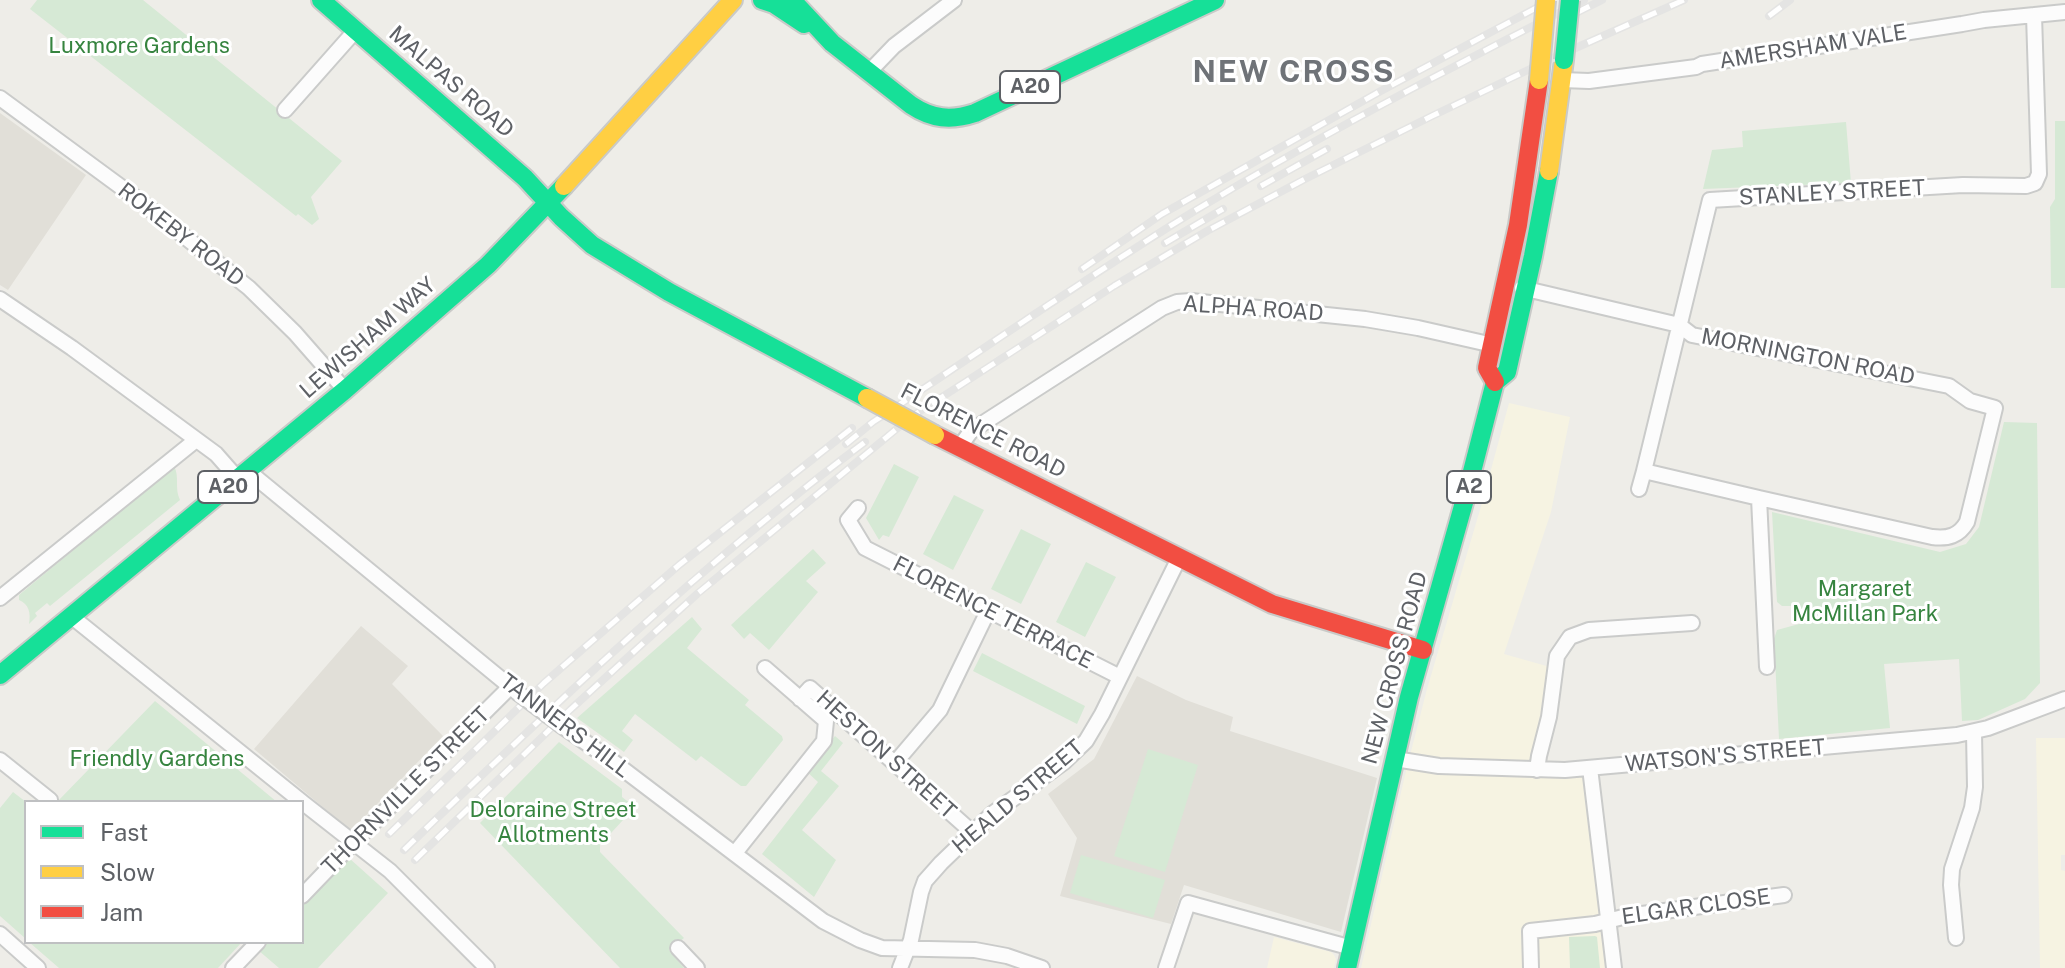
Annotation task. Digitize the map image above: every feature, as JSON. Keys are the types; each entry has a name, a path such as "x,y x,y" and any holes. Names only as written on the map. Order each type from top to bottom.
{"main road":[{"name":"MALPAS ROAD","path":"321,0 525,178 548,203"},
{"path":"762,0 774,4 832,43"},
{"name":"A20","path":"792,0 832,43 925,114 941,118 959,118 975,113 1215,0"},
{"name":"NEW CROSS ROAD","path":"1495,382 1487,368 1507,285 1527,173 1546,0"},
{"name":"NEW CROSS ROAD","path":"1347,968 1423,650 1495,382 1507,372 1552,158 1570,0"},
{"name":"LEWISHAM WAY","path":"0,675 345,390 488,265 738,1"},
{"name":"FLORENCE ROAD","path":"548,203 574,230 614,260 959,448 1272,604 1423,650"}],"street":[{"path":"869,72 894,46 954,0"},
{"name":"AMERSHAM VALE","path":"1562,75 1589,81 1696,67 1972,21 2065,12"},
{"name":"STANLEY STREET","path":"1639,489 1710,200 1963,185 2026,186 2035,183 2039,174 2034,15"},
{"path":"285,110 355,31"},
{"name":"ROKEBY ROAD","path":"0,98 140,201 249,288 295,333 345,390"},
{"name":"MORNINGTON ROAD","path":"1507,285 1679,325 1692,335 1949,386 1970,401 1995,408 1967,522 1956,535 1932,537 1759,498"},
{"name":"TANNERS HILL","path":"0,299 216,454 514,690 823,921 882,948 991,952 1042,968"},
{"name":"ALPHA ROAD","path":"959,448 971,431 1162,308 1177,302 1342,316 1418,328 1493,345"},
{"path":"0,598 196,440"},
{"path":"1644,471 1759,498 1767,667"},
{"name":"FLORENCE TERRACE","path":"858,508 848,520 865,548 1120,677"},
{"name":"HEALD STREET","path":"900,968 925,881 992,814 1076,753 1094,728 1179,558"},
{"path":"895,763 940,710 988,611"},
{"path":"71,616 300,800"},
{"path":"1537,770 1549,717 1557,656 1570,637 1589,630 1692,623"},
{"name":"HESTON STREET","path":"735,853 824,741 826,721 765,668"},
{"name":"HESTON STREET","path":"800,699 810,688 972,832"},
{"name":"THORNVILLE STREET","path":"304,894 514,690"},
{"name":"WATSON'S STREET","path":"1395,759 1439,766 1537,770 1590,768 1974,733 2065,699"},
{"path":"1956,938 1952,869 1972,808 1975,787 1974,733"},
{"path":"0,760 50,800"},
{"path":"1590,768 1614,968"},
{"path":"304,804 390,871 487,968"},
{"name":"ELGAR CLOSE","path":"1531,968 1530,931 1784,895"},
{"path":"1166,968 1188,903 1352,948"},
{"path":"0,934 38,968"},
{"path":"256,944 239,962 257,968"},
{"path":"678,948 697,968"}],"shaded area":[{"path":"0,113 86,175 8,290 0,285"},
{"path":"1509,403 1570,417 1551,512 1504,654 1550,667 1533,773 1586,774 1607,968 1361,968 1427,689"},
{"path":"361,626 408,666 392,684 443,736 351,831 254,749"},
{"path":"1137,676 1186,700 1233,717 1230,731 1377,778 1341,932 1184,885 1171,924 1060,896 1077,838 1048,794 1094,759"},
{"path":"2036,738 2065,738 2065,855 2061,855 2061,870 2065,871 2065,968 2040,968"},
{"path":"1274,937 1331,952 1336,959 1334,968 1267,968"}],"green space":[{"name":"Luxmore Gardens","path":"37,0 143,0 342,161 311,197 319,219 312,225 298,214 296,216 30,9"},
{"path":"2055,121 2065,121 2065,288 2051,288 2050,207 2055,199"},
{"path":"1846,122 1851,183 1703,189 1712,150 1743,147 1742,131"},
{"name":"Margaret McMillan Park","path":"2004,422 2037,423 2040,683 2025,699 1978,720 1962,721 1959,659 1884,664 1890,728 1779,739 1774,639 1777,630 1799,624 1799,606 1782,606 1777,602 1772,512 1940,552 1966,544 1979,527"},
{"path":"894,464 919,477 889,537 883,535 879,540 866,518"},
{"path":"174,466 180,500 50,606 47,603 35,613 37,616 29,624 28,609 19,600 19,595"},
{"path":"954,495 984,510 953,570 923,554"},
{"path":"1021,529 1051,544 1021,604 991,589"},
{"path":"813,549 826,563 806,581 818,592 769,650 750,633 744,639 731,625"},
{"path":"1086,562 1116,577 1085,637 1056,622"},
{"path":"692,617 702,629 687,648 749,700 745,705 782,736 783,740 746,786 741,786 701,756 696,761 635,714 622,731 633,740 624,752 577,718"},
{"path":"982,653 1085,706 1077,724 973,671"},
{"name":"Friendly Gardens","path":"155,701 275,800 59,800"},
{"path":"835,736 843,743 821,771 839,786 802,830 836,860 814,897 762,854 818,782 806,771"},
{"name":"Deloraine Street Allotments","path":"559,742 622,789 622,797 635,807 600,845 600,852 684,938 669,950 684,968 620,968 480,823"},
{"path":"1148,749 1198,765 1165,872 1114,856"},
{"name":"Friendly Gardens","path":"13,792 24,800 24,937 0,916 0,808"},
{"path":"1081,855 1165,880 1153,918 1070,893"},
{"path":"349,858 388,893 318,968 279,968 258,950 264,944 304,944 304,904"},
{"path":"1595,936 1600,968 1570,968 1569,937"},
{"path":"31,944 240,944 218,968 59,968"}],"railway":[{"path":"1082,269 1162,214 1551,0"},
{"path":"846,444 873,422 1069,291 1236,186 1434,77 1584,0"},
{"path":"1576,13 1602,0"},
{"path":"415,860 570,710 697,594 911,417 1114,286 1207,231 1432,116 1684,0"},
{"path":"1769,16 1790,0"},
{"path":"1261,186 1327,149"},
{"path":"1165,243 1223,209"},
{"path":"389,834 544,683 679,565 852,428"},
{"path":"404,850 628,638 744,538 865,442"}],"traffic: fast":[{"path":"321,0 525,178 592,245 669,292 867,398"},
{"path":"762,0 774,4 804,24"},
{"path":"792,0 832,43 911,105 934,116 950,118 975,113 1215,0"},
{"path":"1564,60 1570,0"},
{"path":"1347,968 1409,697 1495,382 1507,372 1549,171"},
{"path":"0,675 345,390 488,265 564,186"}],"traffic: slow":[{"path":"564,186 733,0"},
{"path":"1539,80 1546,0"},
{"path":"1549,171 1564,60"},
{"path":"867,398 935,435"}],"traffic: jam":[{"path":"1495,382 1487,368 1518,225 1539,80"},
{"path":"935,435 1272,604 1423,650"}],"district":[{"name":"NEW CROSS","path":"1294,73"}]}
